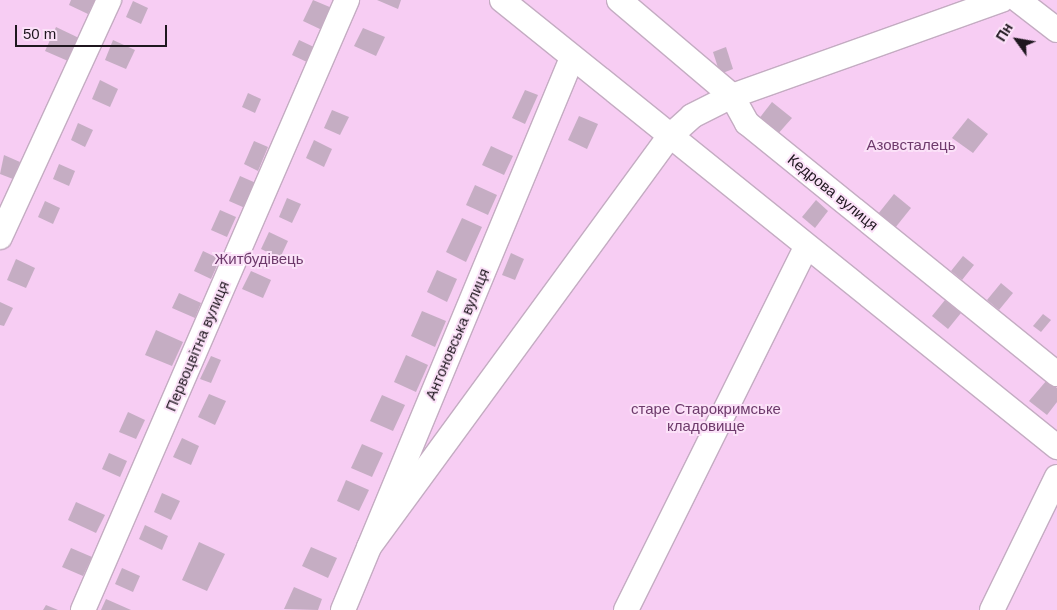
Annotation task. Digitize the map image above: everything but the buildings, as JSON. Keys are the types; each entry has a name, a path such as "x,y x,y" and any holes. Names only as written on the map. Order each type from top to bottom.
{"street":[{"path":"0,237 109,0"},
{"name":"Первоцвітна вулиця","path":"83,610 347,0"},
{"path":"502,0 669,137 1057,447"},
{"name":"Кедрова вулиця","path":"619,0 732,96 748,123 1057,374"},
{"path":"369,546 669,137 692,116 732,96 1001,0"},
{"path":"1018,0 1057,30"},
{"name":"Антоновська вулиця","path":"343,610 572,58"},
{"path":"626,610 806,247"},
{"path":"992,610 1057,477"}],"green space":[{"path":"0,0 1057,0 1057,610 0,610"}],"park label":[{"name":"Азовсталець","path":"911,145"},
{"name":"Житбудівець","path":"259,259"},
{"name":"старе Старокримське кладовище","path":"706,416"}]}
